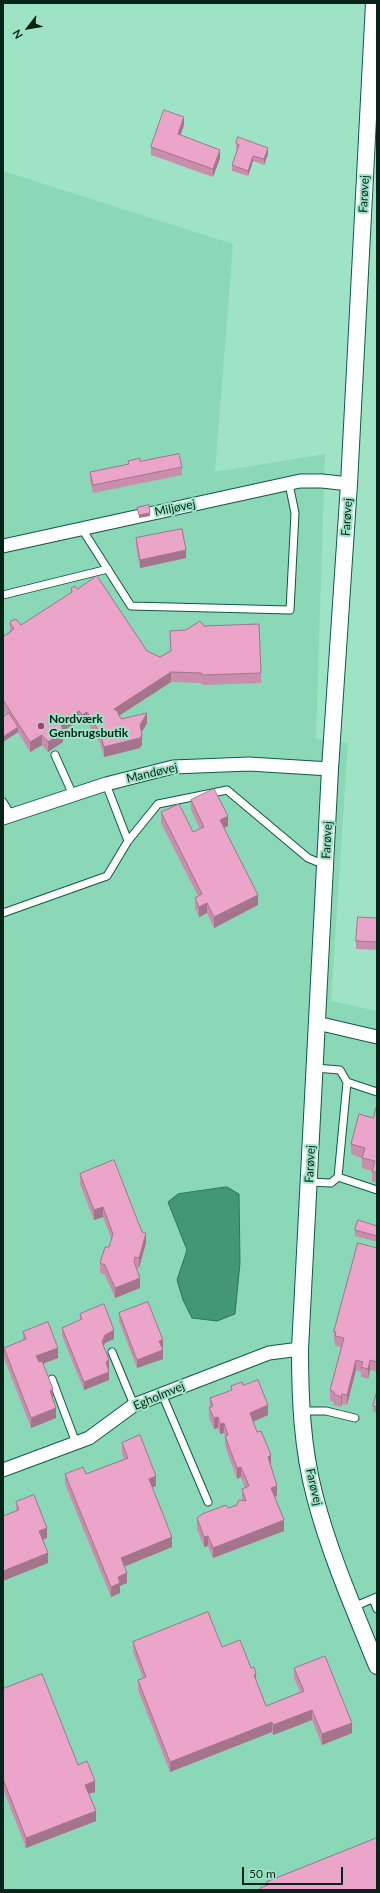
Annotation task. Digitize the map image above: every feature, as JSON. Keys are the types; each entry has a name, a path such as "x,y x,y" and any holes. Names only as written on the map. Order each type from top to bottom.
{"street":[{"name":"Farøvej","path":"374,3 349,484 330,769 300,1349 304,1445 315,1497 334,1560 377,1666"},
{"name":"Miljøvej","path":"3,546 289,484 322,481 349,484"},
{"name":"Mandøvej","path":"7,817 106,784 173,767 249,764 330,769"},
{"path":"317,1023 377,1037"},
{"name":"Egholmvej","path":"3,1470 89,1438 134,1405 269,1352 300,1349"}],"lane":[{"path":"82,529 131,606 290,610 295,513 289,484"},
{"path":"3,595 108,569"},
{"path":"55,755 73,795"},
{"path":"106,784 128,841"},
{"path":"3,913 107,876 128,841 158,804 227,790 308,858 325,866"},
{"path":"3,802 7,817"},
{"path":"309,1182 331,1183 338,1177 347,1082 340,1070 315,1068"},
{"path":"347,1082 377,1092"},
{"path":"338,1177 377,1190"},
{"path":"112,1352 134,1405"},
{"path":"52,1379 76,1443"},
{"path":"162,1394 208,1502"},
{"path":"302,1411 326,1411 355,1418"},
{"path":"353,1607 375,1598 377,1609"}],"shaded area":[{"path":"3,171 233,244 215,472 325,454 316,739 348,743 331,1001 377,1011 377,1890 3,1890"},
{"path":"227,1187 239,1194 240,1263 235,1314 217,1321 192,1318 183,1300 177,1280 187,1250 168,1202 178,1194"}],"building":[{"path":"164,110 184,117 178,134 220,150 213,169 151,147"},
{"path":"238,137 268,148 264,159 253,156 248,171 232,165 239,145 236,143"},
{"path":"179,454 182,467 93,485 90,472 129,464 128,461 140,458 140,461"},
{"path":"149,505 150,513 139,515 137,508"},
{"path":"182,529 186,550 140,560 136,538"},
{"path":"97,576 147,651 160,657 171,651 170,631 186,630 200,621 204,626 259,624 261,673 203,675 201,673 171,672 114,709 117,711 121,719 147,713 140,725 142,735 140,738 104,747 100,733 87,712 82,715 79,711 61,722 63,732 48,742 42,735 30,742 3,700 3,637 14,629 10,623 11,621 16,619 21,625 72,592 71,588 75,586 77,589"},
{"path":"9,713 18,727 3,737 3,717"},
{"path":"214,789 228,816 220,820 258,895 214,917 207,903 199,907 195,898 202,894 161,812 179,804 193,832 204,827 191,800"},
{"path":"358,917 377,918 377,942 356,941"},
{"path":"376,1108 377,1173 372,1171 375,1161 362,1158 365,1148 351,1144 359,1114 373,1118"},
{"path":"114,1160 142,1232 146,1233 139,1258 135,1257 134,1262 140,1278 115,1288 105,1265 100,1263 105,1247 109,1247 113,1234 103,1207 94,1210 80,1174"},
{"path":"358,1220 377,1226 377,1236 355,1230"},
{"path":"358,1243 377,1248 377,1362 370,1360 368,1369 361,1367 363,1362 356,1360 347,1395 342,1394 341,1397 334,1394 334,1392 330,1390 344,1338 335,1336 336,1332 334,1332"},
{"path":"148,1302 163,1340 159,1341 163,1350 137,1360 119,1313"},
{"path":"104,1304 114,1330 105,1335 102,1342 109,1360 106,1362 109,1372 84,1382 62,1328 82,1319 80,1314"},
{"path":"48,1322 58,1348 36,1356 39,1362 42,1361 53,1389 50,1391 56,1408 31,1418 4,1348 26,1339 23,1332"},
{"path":"258,1380 268,1405 250,1413 257,1432 261,1431 271,1455 268,1457 277,1486 271,1488 284,1520 213,1548 208,1536 204,1537 197,1518 202,1514 226,1505 228,1508 237,1505 239,1500 246,1501 242,1489 249,1486 241,1467 237,1468 225,1436 228,1435 224,1423 220,1424 218,1417 214,1418 209,1408 213,1406 210,1398 232,1390 231,1386 242,1382 243,1385"},
{"path":"377,1391 377,1407 373,1406"},
{"path":"140,1435 156,1476 149,1479 172,1537 121,1558 127,1573 118,1577 120,1583 111,1587 65,1474 83,1467 86,1474 128,1458 122,1443"},
{"path":"34,1495 47,1528 39,1531 48,1553 3,1571 3,1516 19,1510 16,1502"},
{"path":"208,1612 222,1647 240,1640 251,1668 254,1667 256,1674 254,1675 266,1706 304,1691 294,1668 325,1656 352,1723 322,1734 312,1710 273,1725 272,1722 170,1762 138,1680 146,1677 133,1642"},
{"path":"42,1674 78,1765 87,1761 95,1781 85,1785 96,1811 26,1838 3,1779 3,1689"},
{"path":"377,1838 377,1890 261,1890 260,1888 268,1885 267,1882"}],"place":[{"name":"Nordværk Genbrugsbutik","path":"41,726"}]}
